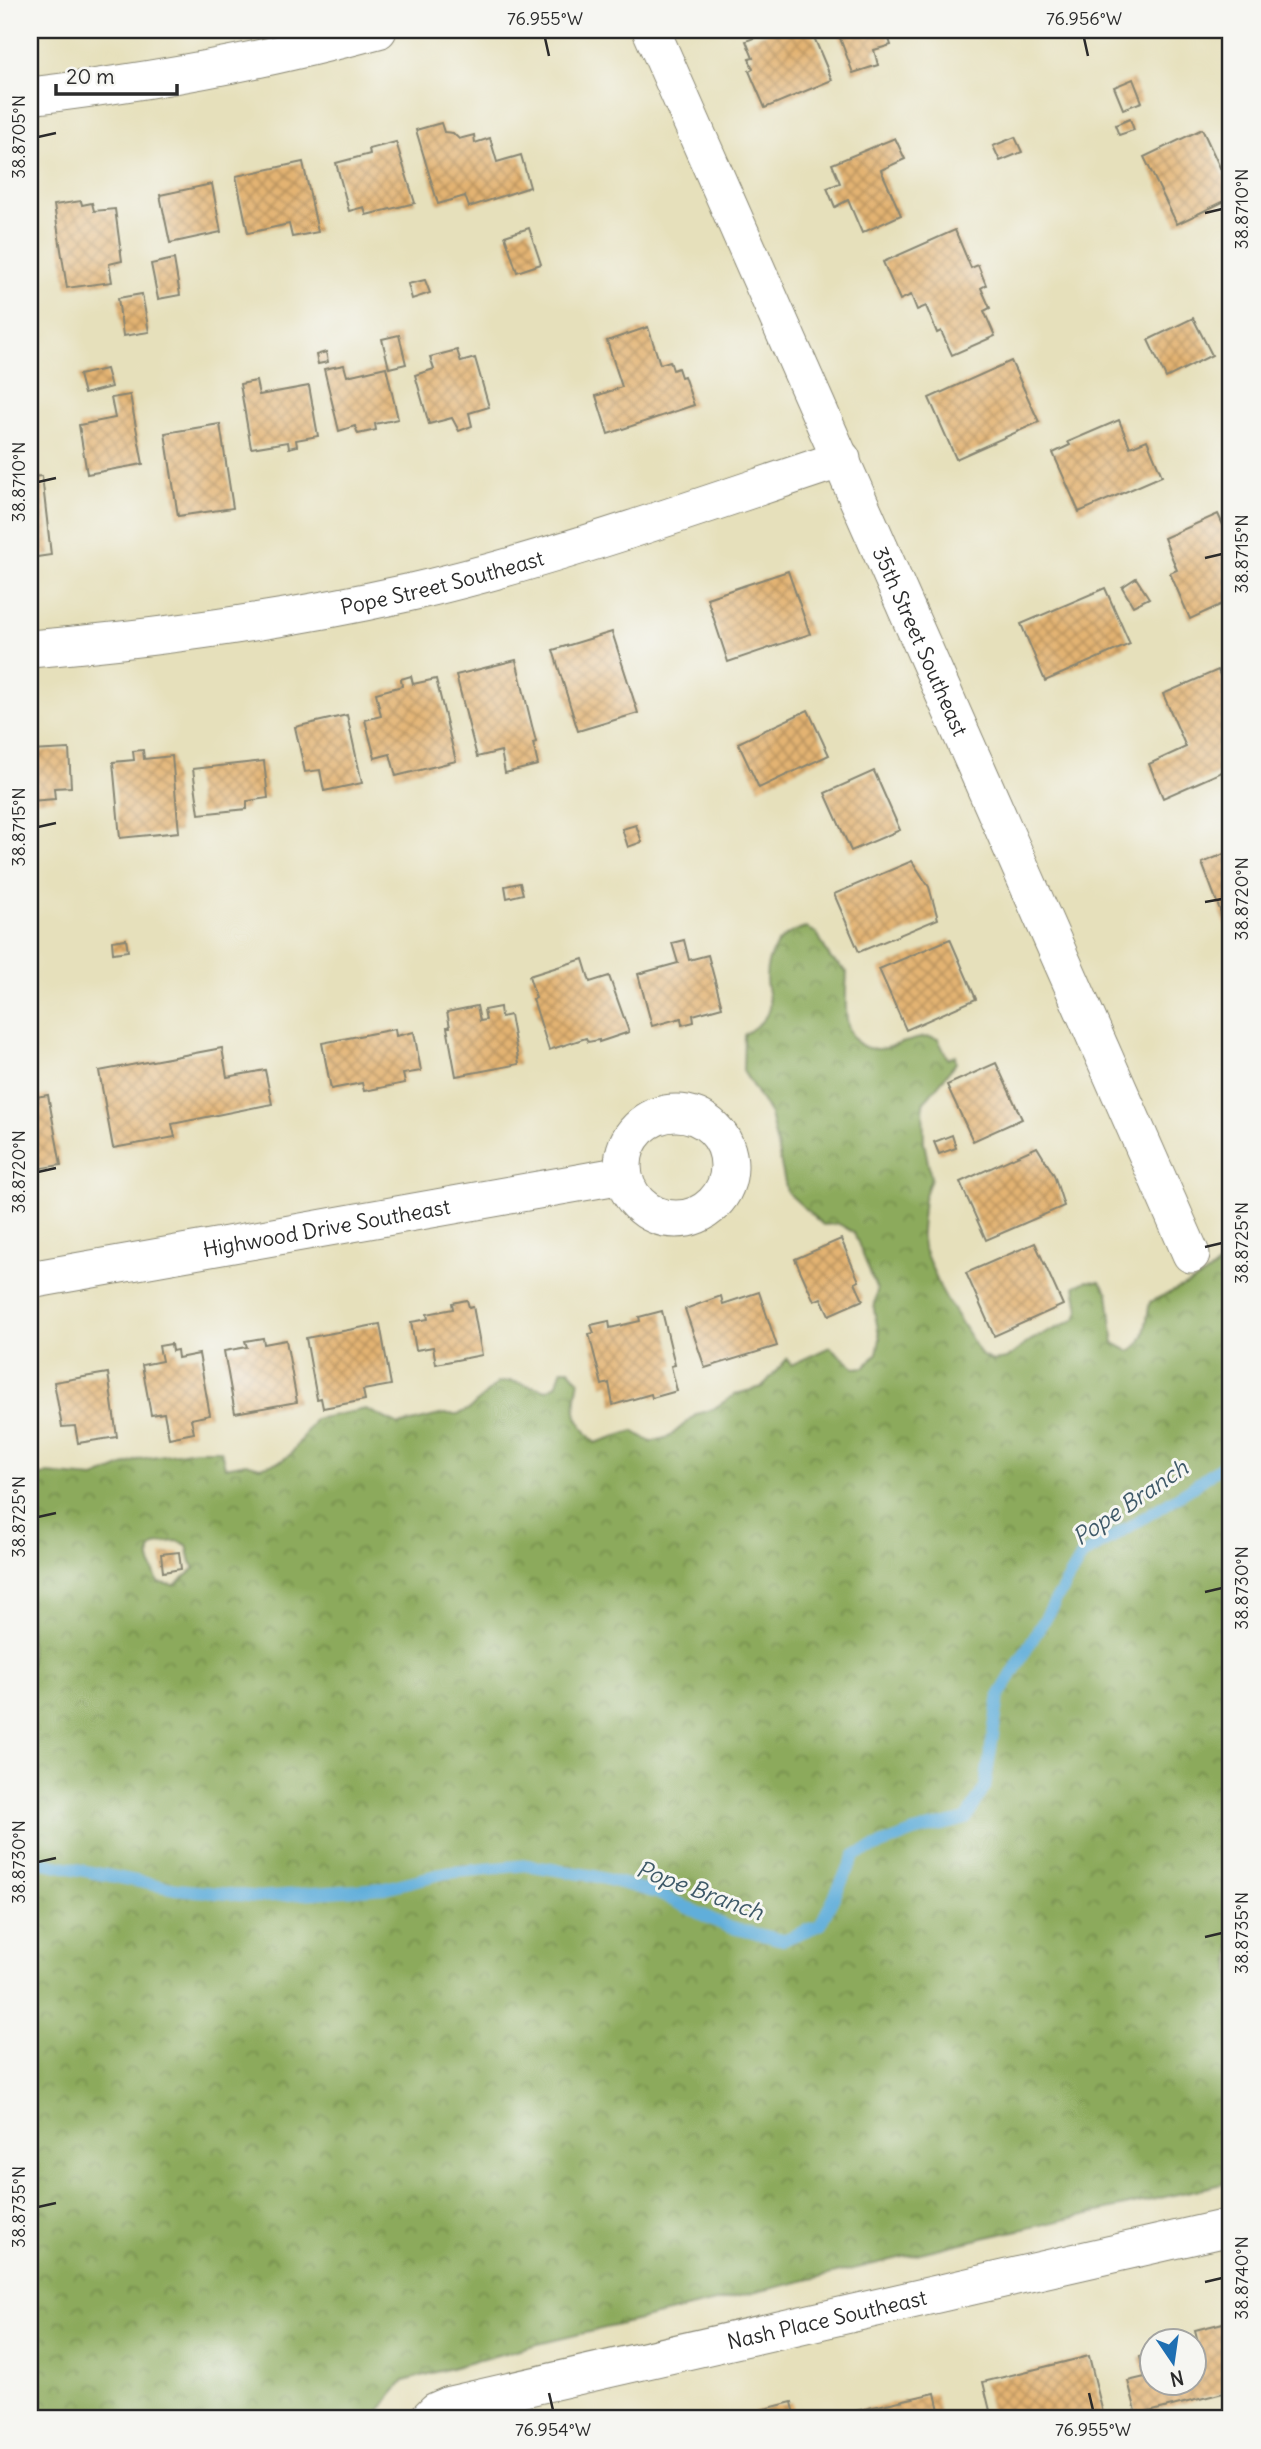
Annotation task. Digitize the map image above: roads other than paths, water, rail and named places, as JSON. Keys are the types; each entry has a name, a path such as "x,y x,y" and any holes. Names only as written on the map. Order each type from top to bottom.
{"street":[{"path":"30,96 169,76 258,59 378,30"},
{"name":"35th Street Southeast","path":"651,30 1191,1254"},
{"name":"Pope Street Southeast","path":"30,649 219,629 408,593 592,543 842,460"},
{"name":"Highwood Drive Southeast","path":"30,1280 623,1175"},
{"name":"Nash Place Southeast","path":"428,2419 436,2411 450,2405 1231,2227"}],"waterway":[{"name":"Pope Branch","path":"30,1860 176,1889 259,1897 385,1888 445,1873 527,1865 594,1876 657,1893 728,1927 783,1940 820,1925 855,1855 914,1832 966,1819 985,1787 999,1696 1082,1556 1190,1489 1231,1459"}]}
